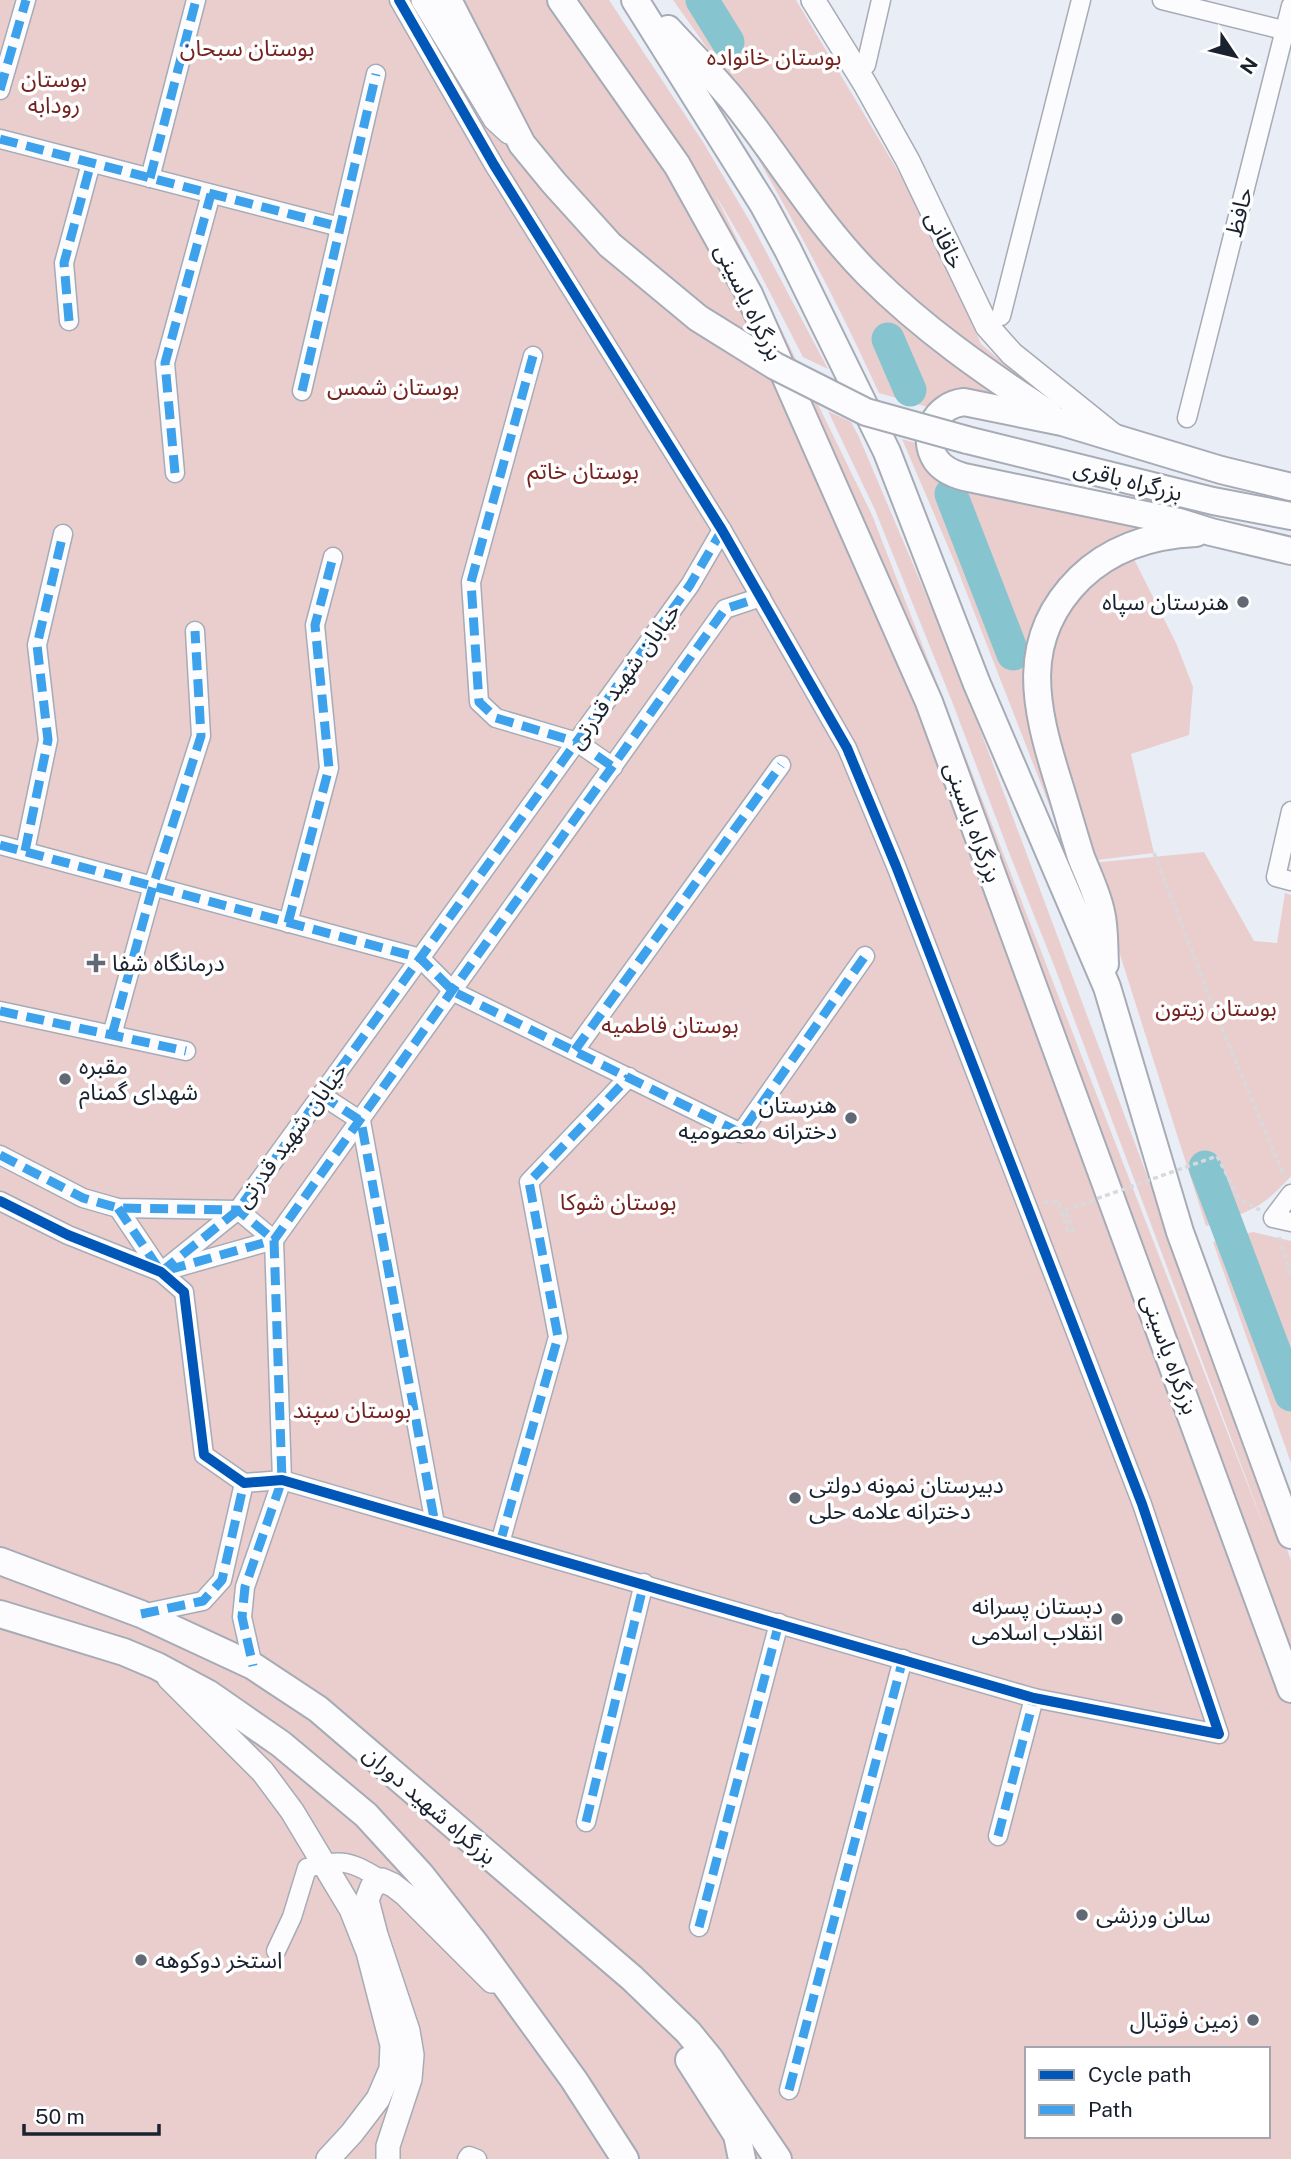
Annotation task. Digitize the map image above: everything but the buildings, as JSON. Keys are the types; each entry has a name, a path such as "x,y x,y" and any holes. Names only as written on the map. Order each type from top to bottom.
{"highway":[{"name":"بزرگراه باقری","path":"448,0 522,144 554,183 610,245 698,318 775,366 866,412 1213,501 1291,516"},
{"name":"بزرگراه یاسینی","path":"561,0 677,165 749,294 923,689 1291,1689"},
{"path":"635,0 763,204 887,452 977,684 1107,987 1180,1232 1291,1535"},
{"path":"641,0 732,99 808,203 867,274 915,318 979,368 1062,422"},
{"path":"1062,422 964,402 951,404 942,410 928,435 932,451 941,466 964,477 1179,522 1291,551"},
{"name":"بزرگراه باقری","path":"1062,422 1221,470 1291,486"},
{"path":"1107,987 1101,912 1043,735 1037,687 1040,645 1048,624 1073,586 1089,569 1127,546 1178,534 1211,532"},
{"name":"بزرگراه شهید دوران","path":"0,1561 141,1614 253,1667 318,1709 632,1978 688,2032 710,2059 778,2159"},
{"path":"0,1614 124,1652 209,1694 281,1744 366,1815 421,1875 477,1946 574,2080 625,2159"},
{"path":"632,1978 737,2135 742,2159"},
{"path":"574,2080 642,2159"}],"main road":[{"path":"423,0 495,119 522,144"},
{"name":"خاقانی","path":"813,0 908,162 987,326 1013,354 1122,442"},
{"path":"157,1666 263,1772 292,1811 351,1909 368,1952 392,2045 391,2069 379,2099 328,2159"},
{"path":"388,2159 388,2146 411,2079 412,2055 408,2031 367,1900 372,1886 382,1880 406,1895 526,2015"}],"street":[{"path":"0,90 26,0"},
{"path":"150,178 196,0"},
{"path":"118,1208 161,1272 184,1292 204,1455 244,1483 282,1480 1034,1698 1219,1734 1142,1504 896,866 847,748 722,530 494,165 399,0"},
{"path":"866,65 881,0"},
{"path":"1001,316 1081,0"},
{"path":"1162,0 1288,32"},
{"name":"حافظ","path":"1187,418 1288,32 1291,6"},
{"path":"302,391 376,74"},
{"path":"0,139 340,227"},
{"path":"69,321 64,263 91,163"},
{"path":"175,473 165,363 211,194"},
{"path":"533,356 471,582 479,702 496,718 577,742 613,767"},
{"name":"خیابان شهید قدرتی","path":"161,1272 238,1210 690,585 722,530"},
{"path":"25,851 48,740 37,645 63,534"},
{"path":"288,923 329,768 315,625 333,557"},
{"name":"خیابان شهید قدرتی","path":"161,1272 274,1240 454,992 725,609 761,597"},
{"path":"113,1035 153,886 201,736 195,631"},
{"path":"575,1050 781,765"},
{"path":"1283,879 1291,811"},
{"path":"0,845 420,958 454,992 741,1133 865,956"},
{"path":"0,1011 186,1051"},
{"path":"500,1543 558,1337 529,1182 629,1077"},
{"path":"321,1095 360,1121 435,1524"},
{"path":"0,1155 83,1198 118,1208 238,1210 274,1240 282,1480 245,1587 242,1618 253,1667"},
{"path":"1282,1220 1288,1187"},
{"path":"0,1201 68,1235 161,1272"},
{"path":"141,1614 203,1601 222,1580 244,1483"},
{"path":"586,1822 643,1583"},
{"path":"699,1927 779,1623"},
{"path":"789,2090 903,1659"},
{"path":"998,1836 1034,1698"},
{"path":"276,1951 292,1917 307,1868 338,1861 361,1868 382,1880"},
{"path":"467,2159 477,2159"}],"path":[{"path":"1154,853 1220,1024 1288,1187"},
{"path":"1058,1200 1068,1232 1073,1231 1065,1210 1217,1156 1240,1200"},
{"path":"1282,1220 1291,1277"}],"green space":[{"path":"0,0 609,0 703,142 752,225 828,369 803,357 749,252 715,194 872,515 1268,1537 953,704 875,510 828,411 851,422 859,437 957,668 1291,1560 1291,2159 0,2159"},
{"name":"بوستان خانواده","path":"673,0 796,0 914,198 981,344 1006,365 1068,405 1065,409 987,362 878,271 749,107"},
{"path":"724,101 773,172 1032,411 931,408 879,393 806,245"},
{"path":"902,439 926,446 929,458 1178,527 1111,545 1033,650 1092,915 955,563"},
{"path":"1130,551 1176,643 1193,687 1189,735 1131,754 1154,853 1089,861 1050,736 1044,670 1062,608"},
{"name":"بوستان زیتون","path":"1204,852 1254,941 1277,943 1285,893 1291,895 1291,1176 1262,1203 1206,1226 1091,863"},
{"path":"1253,1232 1291,1241 1291,1463 1213,1242"}],"waterway":[{"path":"702,0 728,42"},
{"path":"888,339 910,390"},
{"path":"951,494 1013,654"},
{"path":"1205,1167 1291,1395"}],"marked path":[{"path":"0,90 26,0"},
{"path":"150,178 196,0"},
{"path":"302,391 376,74"},
{"path":"0,139 340,227"},
{"path":"69,321 64,263 91,163"},
{"path":"175,473 165,363 211,194"},
{"path":"533,356 471,582 479,702 496,718 577,742 613,767"},
{"path":"161,1272 238,1210 690,585 722,530"},
{"path":"25,851 48,740 37,645 63,534"},
{"path":"288,923 329,768 315,625 333,557"},
{"path":"168,1270 274,1240 725,609 761,597"},
{"path":"112,1035 153,886 201,736 195,631"},
{"path":"575,1050 781,765"},
{"path":"0,845 420,958 454,992 741,1133 865,956"},
{"path":"0,1011 186,1051"},
{"path":"500,1543 558,1337 529,1182 629,1077"},
{"path":"321,1095 361,1121 435,1524"},
{"path":"0,1155 83,1198 118,1208 238,1210 274,1240 282,1480 245,1587 242,1617 253,1666"},
{"path":"118,1208 159,1269"},
{"path":"141,1614 203,1601 222,1580 244,1483"},
{"path":"586,1822 644,1583"},
{"path":"699,1927 779,1623"},
{"path":"789,2090 903,1659"},
{"path":"998,1836 1034,1698"}],"cycle path":[{"path":"0,1201 68,1235 161,1272 184,1292 204,1455 244,1483 282,1480 1034,1698 1219,1734 1142,1504 896,866 847,748 722,530 494,165 399,0"}],"place":[{"name":"هنرستان سپاه","path":"1243,602"},
{"name":"درمانگاه شفا","path":"96,963"},
{"name":"مقبره شهدای گمنام","path":"65,1079"},
{"name":"هنرستان دخترانه معصومیه","path":"851,1118"},
{"name":"دبیرستان نمونه دولتی دخترانه علامه حلی","path":"795,1498"},
{"name":"دبستان پسرانه انقلاب اسلامی","path":"1117,1619"},
{"name":"سالن ورزشی","path":"1082,1915"},
{"name":"استخر دوکوهه","path":"141,1960"},
{"name":"زمین فوتبال","path":"1253,2020"}],"park label":[{"name":"بوستان سبحان","path":"247,48"},
{"name":"بوستان رودابه","path":"54,92"},
{"name":"بوستان شمس","path":"393,387"},
{"name":"بوستان خاتم","path":"583,471"},
{"name":"بوستان فاطمیه","path":"670,1025"},
{"name":"بوستان شوکا","path":"618,1202"},
{"name":"بوستان سپند","path":"352,1410"}]}
